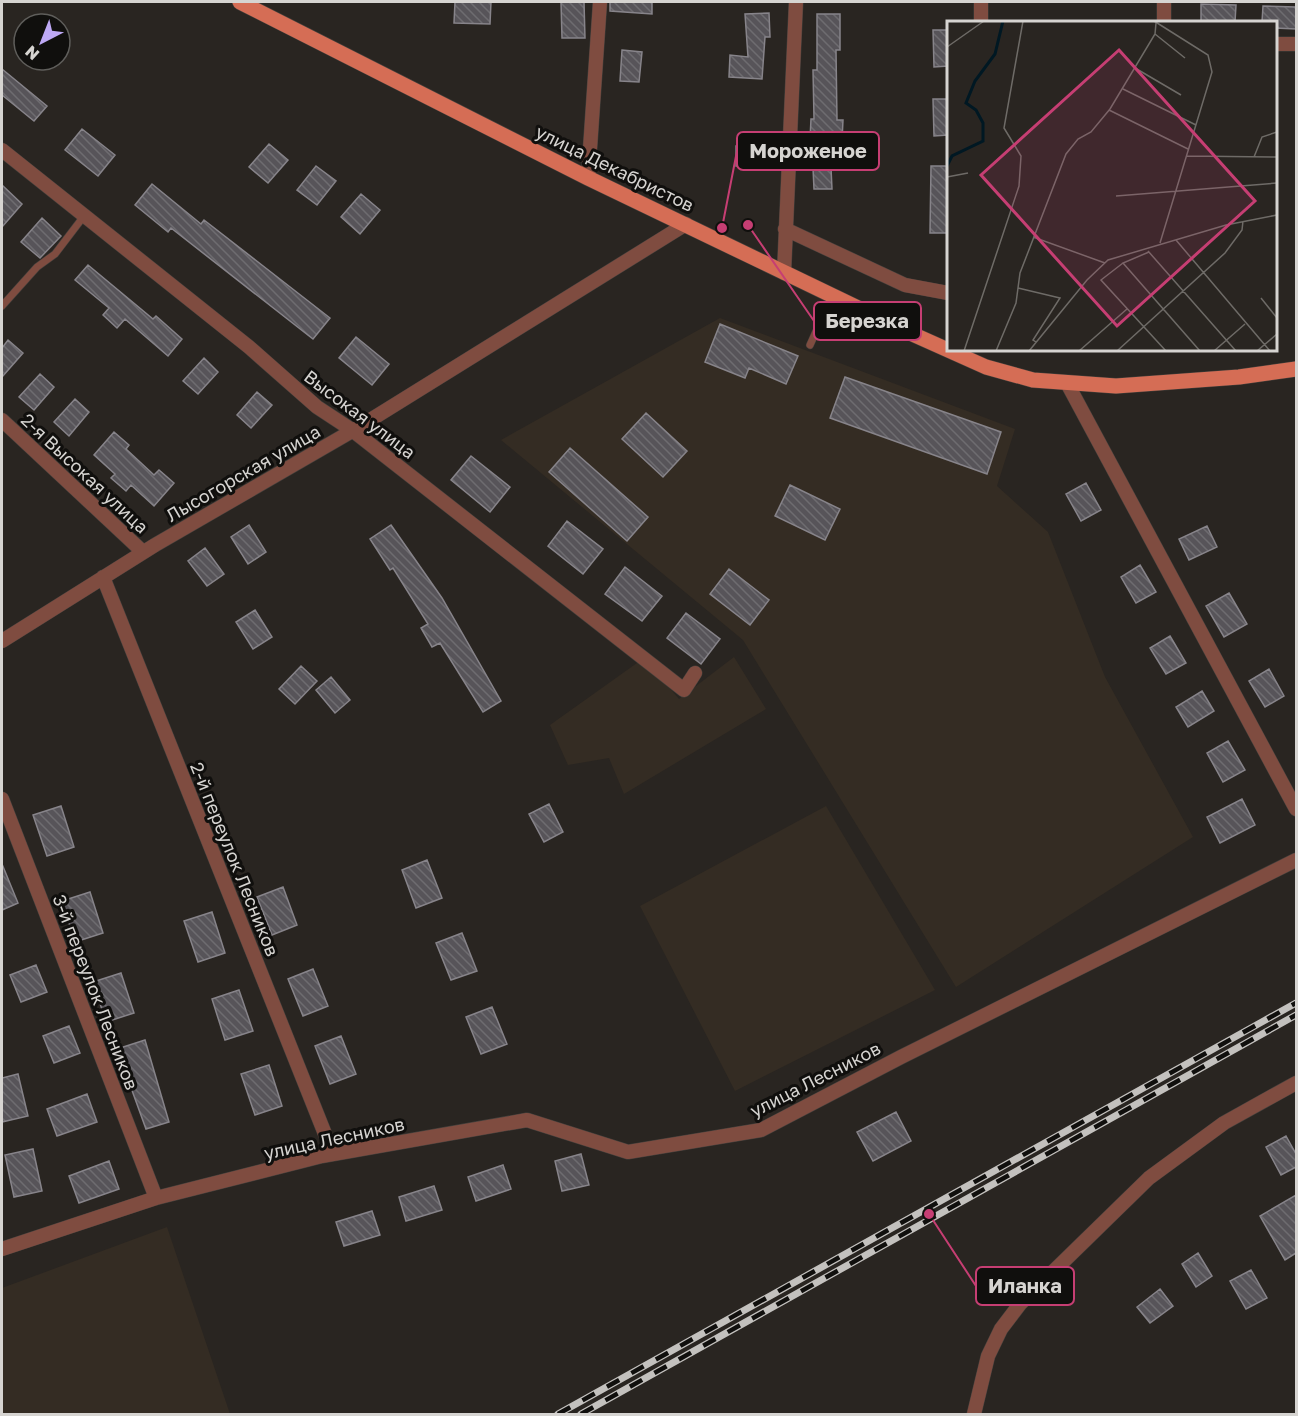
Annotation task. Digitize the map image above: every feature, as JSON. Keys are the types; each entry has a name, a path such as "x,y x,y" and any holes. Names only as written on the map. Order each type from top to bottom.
{"main road":[{"name":"улица Декабристов","path":"240,2 588,178 947,349"},
{"name":"улица Декабристов","path":"951,351 986,367 1033,380 1116,386 1239,377 1296,369"}],"street":[{"path":"588,178 600,2"},
{"path":"784,273 796,2"},
{"path":"981,2 981,21"},
{"path":"1164,2 1164,21"},
{"path":"1277,44 1296,44"},
{"name":"Высокая улица","path":"2,150 249,347 317,407 352,430 684,690 695,673"},
{"name":"Лысогорская улица","path":"2,640 143,552 352,430 686,224"},
{"path":"785,229 905,285 947,293"},
{"path":"1067,383 1296,808"},
{"name":"2-я Высокая улица","path":"2,420 143,552"},
{"name":"2-й переулок Лесников","path":"103,577 333,1154"},
{"name":"3-й переулок Лесников","path":"2,798 156,1198"},
{"name":"улица Лесников","path":"2,1249 156,1198 333,1154 526,1120 628,1152 761,1130 901,1056 1296,860"},
{"path":"974,1414 988,1356 1000,1329 1020,1304 1149,1178 1224,1123 1296,1083"}],"lane":[{"path":"2,306 37,267 55,254 84,216"},
{"path":"810,345 832,296"}],"shaded area":[{"path":"720,318 1015,429 997,486 1048,532 1105,677 1193,837 956,987 743,640 501,440"},
{"path":"734,657 766,709 624,794 609,758 568,765 550,725 644,658 679,699"},
{"path":"826,806 935,990 735,1091 640,906"},
{"path":"167,1227 230,1414 2,1414 2,1288"}],"building":[{"path":"455,2 491,2 490,24 454,23"},
{"path":"561,2 584,2 585,38 562,38"},
{"path":"610,2 652,2 652,14 610,11"},
{"path":"1201,4 1236,5 1235,21 1201,21"},
{"path":"1263,6 1296,7 1296,29 1277,28 1277,21 1262,21"},
{"path":"769,13 770,37 765,37 762,79 729,77 730,55 748,57 745,14"},
{"path":"817,14 840,14 840,50 836,50 837,120 843,120 842,141 810,139 811,119 814,119 813,70 817,70"},
{"path":"933,30 947,30 947,66 934,67"},
{"path":"622,50 642,52 639,82 620,81"},
{"path":"2,69 47,106 34,121 2,95"},
{"path":"933,99 947,99 947,135 934,136"},
{"path":"82,129 115,155 98,176 65,150"},
{"path":"269,144 288,160 268,183 249,167"},
{"path":"736,146 767,146 767,166 736,166"},
{"path":"316,166 336,181 317,205 297,190"},
{"path":"931,166 947,166 947,233 930,233"},
{"path":"813,168 831,168 832,189 814,189"},
{"path":"152,184 201,224 204,220 330,318 313,339 171,228 168,232 135,205"},
{"path":"2,185 22,204 2,227"},
{"path":"361,194 380,210 360,234 341,217"},
{"path":"42,218 61,236 40,258 21,242"},
{"path":"88,265 153,319 156,316 182,339 168,356 125,319 117,328 103,315 109,308 75,280"},
{"path":"720,324 798,356 786,384 749,368 745,378 705,362"},
{"path":"356,337 389,364 372,385 339,358"},
{"path":"8,340 23,353 2,377 2,348"},
{"path":"204,358 218,372 198,394 183,381"},
{"path":"40,374 54,387 34,410 19,397"},
{"path":"845,377 1001,432 987,474 830,418"},
{"path":"257,392 272,405 251,428 237,415"},
{"path":"75,399 89,412 69,436 54,422"},
{"path":"646,413 687,451 663,477 622,439"},
{"path":"114,432 129,445 126,449 154,475 159,470 174,483 154,506 131,485 126,491 111,478 115,474 94,455"},
{"path":"570,448 648,517 627,541 549,472"},
{"path":"471,456 510,487 490,512 451,480"},
{"path":"1086,483 1101,510 1081,521 1066,494"},
{"path":"790,485 840,509 825,540 775,516"},
{"path":"567,521 603,549 583,574 548,546"},
{"path":"249,525 266,552 248,564 231,537"},
{"path":"391,525 442,598 501,701 483,712 440,643 432,647 421,628 428,624 393,568 390,570 370,539"},
{"path":"1207,526 1217,547 1189,560 1179,539"},
{"path":"205,548 224,574 207,586 188,561"},
{"path":"1140,565 1156,592 1136,603 1121,577"},
{"path":"625,567 662,596 642,621 605,594"},
{"path":"729,569 769,600 750,625 710,594"},
{"path":"1229,593 1247,624 1224,637 1206,606"},
{"path":"255,610 272,637 253,649 236,622"},
{"path":"686,613 720,639 701,664 667,638"},
{"path":"1170,636 1186,663 1166,674 1150,648"},
{"path":"301,666 317,681 295,704 279,689"},
{"path":"1269,669 1284,696 1265,707 1249,681"},
{"path":"331,677 350,700 335,713 316,690"},
{"path":"1202,691 1214,711 1188,727 1176,707"},
{"path":"1228,741 1245,770 1223,782 1207,753"},
{"path":"1242,799 1255,825 1220,843 1207,817"},
{"path":"549,804 563,832 544,842 529,814"},
{"path":"61,806 74,847 47,856 33,815"},
{"path":"427,860 442,898 416,908 402,870"},
{"path":"2,864 18,903 2,910"},
{"path":"283,887 297,925 272,935 257,897"},
{"path":"90,892 103,933 75,942 62,901"},
{"path":"212,912 225,953 198,962 184,921"},
{"path":"462,933 477,971 451,980 436,943"},
{"path":"36,965 47,992 21,1002 10,975"},
{"path":"313,969 328,1006 303,1016 288,979"},
{"path":"121,973 134,1013 106,1022 93,982"},
{"path":"239,990 253,1031 225,1040 212,999"},
{"path":"492,1007 507,1044 481,1054 466,1017"},
{"path":"69,1026 80,1053 54,1063 43,1036"},
{"path":"341,1036 356,1074 330,1084 315,1046"},
{"path":"145,1040 169,1122 146,1129 117,1049"},
{"path":"269,1065 282,1106 255,1115 241,1074"},
{"path":"18,1074 28,1116 2,1122 2,1078"},
{"path":"87,1094 97,1122 57,1136 47,1109"},
{"path":"896,1112 911,1141 873,1161 857,1132"},
{"path":"1286,1136 1296,1154 1296,1167 1281,1175 1266,1147"},
{"path":"33,1149 42,1191 14,1197 5,1155"},
{"path":"581,1154 589,1185 562,1191 555,1161"},
{"path":"109,1161 119,1189 79,1203 69,1176"},
{"path":"503,1165 511,1189 476,1201 468,1177"},
{"path":"434,1186 442,1210 406,1221 399,1197"},
{"path":"1296,1195 1296,1253 1285,1260 1260,1216"},
{"path":"372,1211 380,1235 344,1246 336,1222"},
{"path":"1198,1253 1212,1276 1196,1287 1182,1264"},
{"path":"1251,1270 1267,1298 1246,1309 1230,1281"},
{"path":"1160,1289 1173,1306 1150,1323 1137,1307"}],"railway":[{"path":"558,1414 1296,1003"},
{"path":"581,1414 1296,1015"}],"place":[{"name":"Березка","path":"748,225"},
{"name":"Мороженое","path":"722,228"},
{"name":"Иланка","path":"929,1214"}]}
